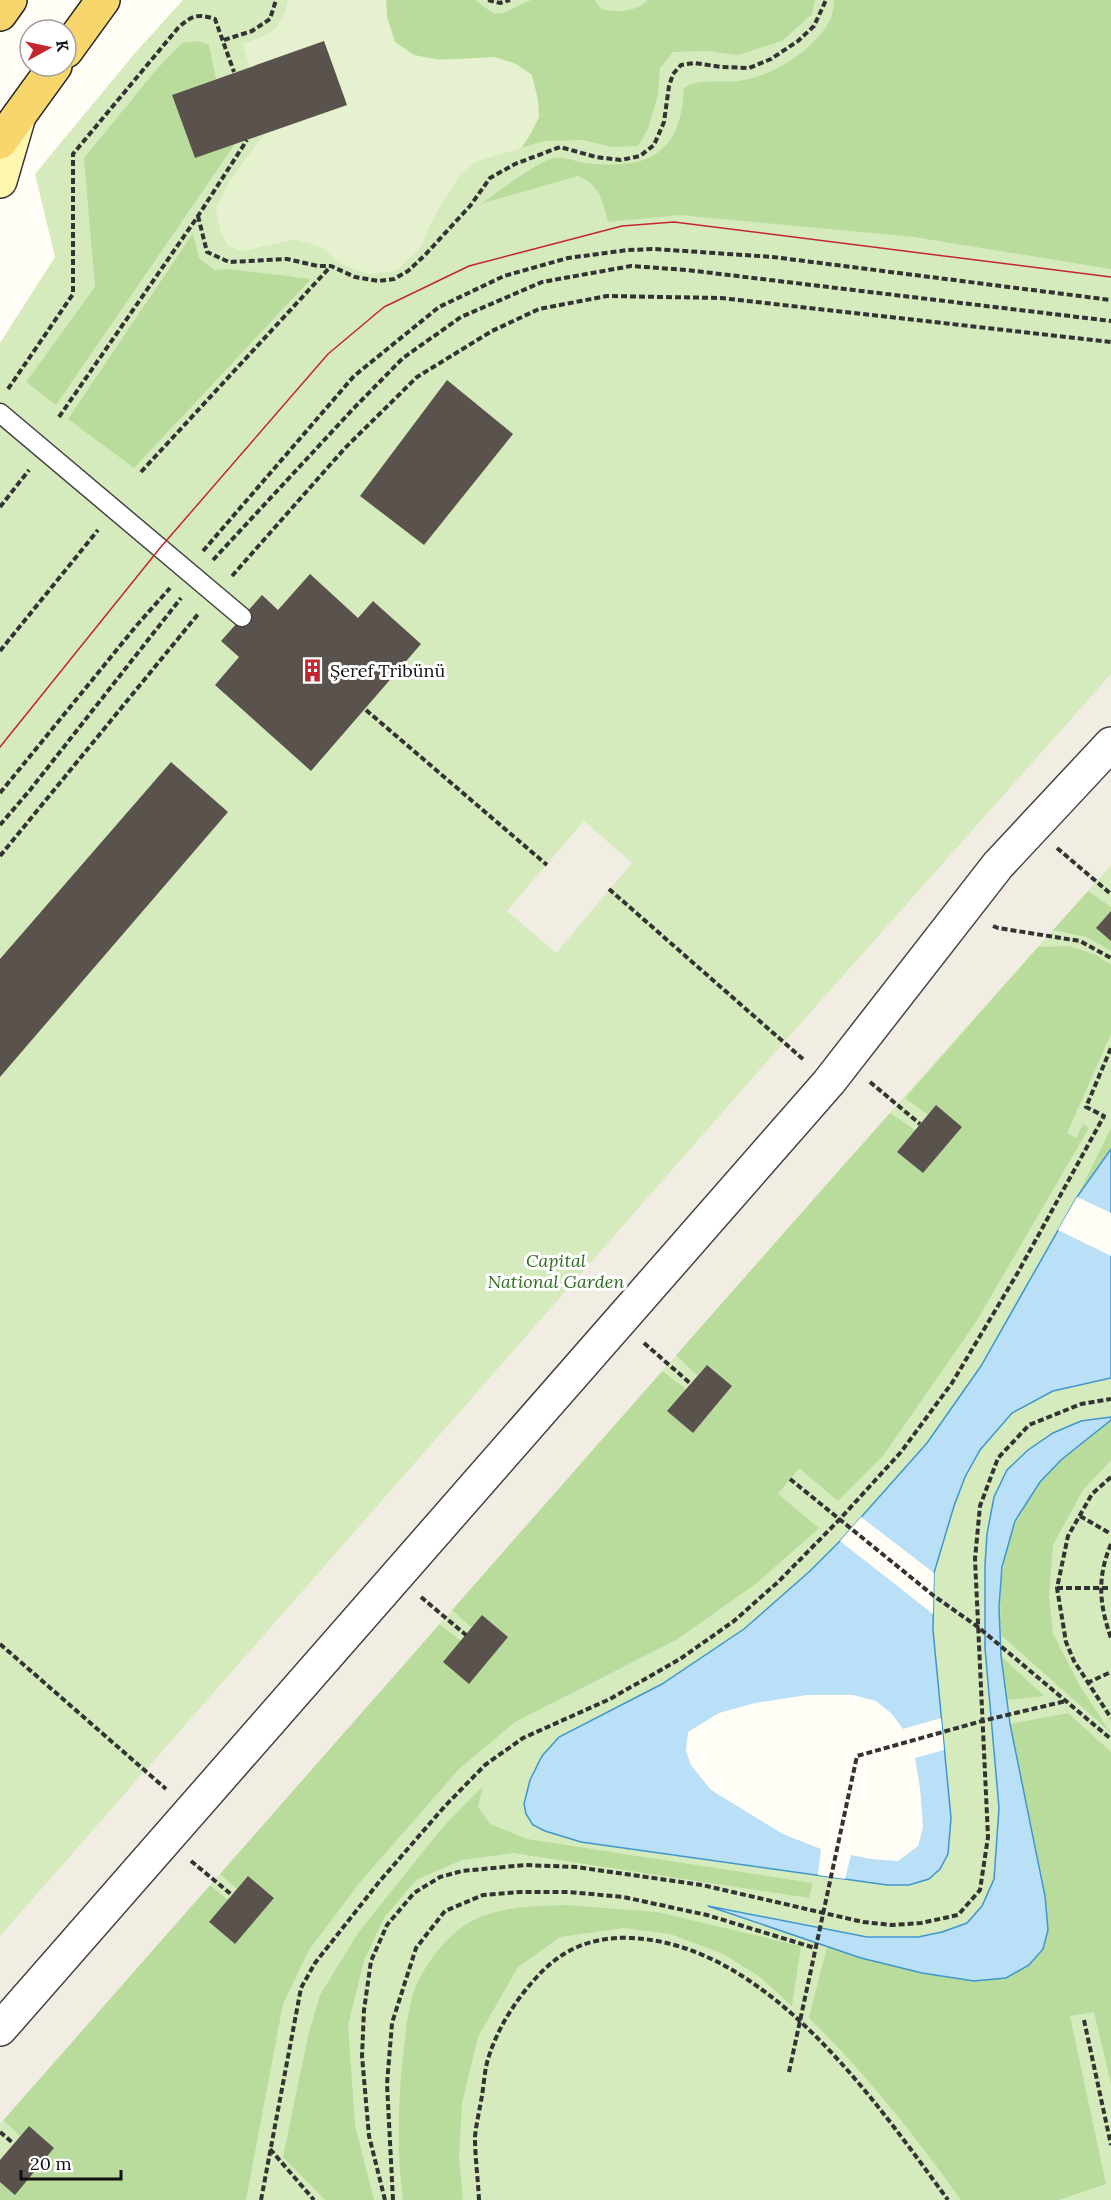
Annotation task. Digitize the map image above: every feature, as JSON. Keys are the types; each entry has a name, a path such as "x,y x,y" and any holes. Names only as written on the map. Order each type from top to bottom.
{"main road":[{"path":"0,14 10,0"},
{"path":"78,34 103,0"},
{"path":"0,142 46,78"}],"street":[{"path":"0,181 19,116"},
{"path":"0,2029 837,1072 998,865 1111,744"}],"lane":[{"path":"0,413 242,617"}],"path":[{"path":"224,40 252,31 270,19 276,0"},
{"path":"488,0 500,3 510,0"},
{"path":"198,216 207,252 223,260 230,262 287,259 318,266 331,266 355,277 379,281 394,279 408,271 425,255 470,206 490,178 535,155 560,147 596,157 621,160 640,156 654,145 664,122 671,80 681,65 694,63 749,68 771,58 798,41 814,26 826,0"},
{"path":"6,391 73,294 73,154 178,28 189,18 203,15 214,19 224,40 234,72"},
{"path":"59,417 198,216 247,140"},
{"path":"0,825 30,790 192,574 354,376 440,307 504,276 568,258 655,249 772,257 1111,300"},
{"path":"141,472 331,266"},
{"path":"0,793 137,625 192,574 403,358 461,317 542,282 631,266 687,270 1111,321"},
{"path":"0,856 215,594 345,448 417,377 483,336 539,309 607,296 721,298 1111,342"},
{"path":"0,507 45,450"},
{"path":"0,651 101,526"},
{"path":"366,710 547,865"},
{"path":"1034,827 1111,894"},
{"path":"609,889 837,1072 920,1124"},
{"path":"965,908 998,928 1080,941 1111,958"},
{"path":"261,2200 301,1989 315,1963 379,1882 445,1806 485,1765 523,1738 610,1699 680,1659 734,1621 778,1582 902,1452 952,1383 1017,1274 1104,1116 1086,1107 1111,1048"},
{"path":"619,1322 691,1384"},
{"path":"385,2200 369,2136 362,2056 364,2010 371,1961 387,1925 414,1893 440,1877 462,1871 525,1865 576,1867 702,1885 863,1922 921,1923 958,1915 980,1890 988,1837 975,1559 980,1506 998,1458 1029,1425 1081,1404 1111,1399"},
{"path":"1111,1477 1092,1494 1068,1536 1057,1588 1066,1642 1087,1683 1111,1718"},
{"path":"790,1479 934,1596 1002,1646 1111,1739"},
{"path":"1080,1516 1111,1534"},
{"path":"1111,1544 1103,1563 1101,1588 1103,1617 1111,1638"},
{"path":"397,1577 466,1635"},
{"path":"1057,1588 1111,1588"},
{"path":"0,1644 191,1811"},
{"path":"1087,1683 1111,1672"},
{"path":"789,2072 815,1946 833,1877 857,1756 982,1721 1066,1701"},
{"path":"166,1840 232,1895"},
{"path":"393,2200 387,2084 392,2023 416,1948 446,1911 483,1895 569,1892 623,1897 706,1915 815,1946"},
{"path":"479,2200 476,2136 489,2057 516,2001 547,1965 577,1946 617,1937 647,1939 679,1945 721,1963 760,1988 818,2037 901,2135 948,2200"},
{"path":"1084,2020 1111,2145"},
{"path":"0,2132 13,2143"},
{"path":"270,2149 314,2200"}],"green space":[{"name":"Capital National Garden","path":"183,0 1111,0 1111,2200 0,2200 0,343 55,257 35,174 135,53"},
{"path":"288,0 386,0 387,17 395,42 414,55 439,60 495,57 516,64 532,75 538,100 539,117 521,148 475,162 460,175 435,215 420,248 396,271 369,274 341,264 322,247 295,239 243,251 228,246 220,230 216,208 230,181 264,134 347,105 324,41 250,68 243,44 268,34 282,18"},
{"path":"386,0 475,0 494,14 504,13 531,0 595,0 600,8 619,11 638,7 648,0 815,0 812,14 782,41 738,55 707,51 673,52 660,68 658,94 648,129 638,146 612,147 583,140 544,141 521,148 530,135 495,57 427,58 403,50 390,33"},
{"path":"834,0 1111,0 1111,269 914,237 680,215 608,222 602,200 596,189 578,176 480,204 547,160 561,158 608,165 627,164 657,153 668,143 676,129 684,88 702,82 751,79 790,61 822,33 831,17"},
{"path":"198,41 209,45 216,79 172,95 195,158 235,144 56,405 26,382 95,287 84,158 156,70 182,43"},
{"path":"193,233 199,258 214,270 229,269 311,279 134,468 68,419"},
{"path":"1088,891 1111,907 1111,911 1097,928 1111,941 1111,951 1086,937 1053,930"},
{"path":"1069,946 1096,955 1111,965 1111,1034 1067,1133 1076,1138 1083,1124 1089,1128 976,1322 883,1456 838,1501 799,1468 778,1494 819,1528 757,1583 676,1640 515,1722 459,1769 361,1881 309,1950 283,2004 246,2200 0,2200 0,2182 15,2194 54,2148 29,2126 20,2136 3,2120 210,1885 228,1900 209,1923 235,1944 274,1897 248,1876 237,1889 220,1874 439,1624 461,1641 508,1637 483,1616 472,1628 452,1610 662,1371 686,1389 668,1411 693,1433 732,1386 707,1365 697,1375 676,1355 890,1113 915,1130 897,1152 923,1173 962,1127 936,1105 928,1115 905,1098 1038,947"},
{"path":"1111,1128 1111,1149 1077,1197"},
{"path":"1111,1420 1111,1460 1083,1490 1053,1545 1049,1596 1053,1634 1080,1686 1110,1732 1001,1635 1000,1610 1004,1562 1018,1519 1029,1498 1061,1460"},
{"path":"1001,1656 1044,1696 1006,1700"},
{"path":"1068,1713 1111,1752 1111,2084 1094,2012 1070,2016 1106,2184 1059,2200 961,2200 889,2106 809,2018 827,1947 900,1967 974,1981 1048,1930 1039,1863 1010,1724"},
{"path":"483,1786 478,1807 490,1824 527,1839 813,1883 809,1898 513,1853 462,1860 416,1880 384,1918 364,1961 348,2025 355,2125 374,2200 325,2200 283,2157 308,2036 320,1995 358,1933 442,1828"},
{"path":"567,1905 657,1912 801,1946 792,2006 760,1977 723,1954 670,1934 623,1928 560,1937 518,1967 478,2037 462,2103 459,2158 463,2200 403,2200 399,2140 401,2080 409,2012 421,1977 432,1958 447,1940 472,1921 494,1912"}],"shaded area":[{"path":"1111,674 1111,865 838,1171 0,2124 0,1936 778,1049"},
{"path":"584,821 632,863 556,953 507,911"}],"water":[{"path":"1111,1149 1111,1378 1053,1391 1012,1413 980,1450 965,1477 934,1573 933,1630 951,1818 948,1854 940,1869 929,1879 909,1885 887,1885 581,1842 533,1825 526,1814 524,1804 530,1780 542,1756 559,1737 662,1684 744,1629 810,1571 840,1541 927,1443 981,1366 1077,1197"},
{"path":"1111,1417 1111,1420 1061,1460 1040,1482 1015,1521 1002,1567 999,1607 1001,1656 1010,1724 1045,1896 1048,1930 1043,1949 1029,1965 1006,1978 974,1981 922,1973 861,1958 708,1906 867,1937 918,1937 967,1923 982,1906 994,1879 999,1808 985,1648 985,1565 987,1534 994,1497 1007,1470 1028,1450 1053,1433 1081,1421"}],"pier":[{"path":"1077,1197 1111,1213 1111,1256 1058,1230"},
{"path":"861,1517 934,1573 933,1614 840,1541"},
{"path":"807,1695 853,1695 876,1701 891,1713 903,1729 941,1718 944,1750 915,1758 923,1827 918,1846 898,1861 851,1855 845,1879 818,1875 821,1849 783,1834 711,1790 691,1765 686,1751 688,1732 719,1713 755,1703"}],"building":[{"path":"324,41 347,105 195,158 172,95"},
{"path":"447,380 513,434 424,545 360,496"},
{"name":"Şeref Tribünü","path":"310,574 358,618 373,601 421,644 311,771 215,685 239,657 221,641 262,595 278,610"},
{"path":"171,762 228,812 0,1077 0,959"},
{"path":"1111,911 1111,941 1096,928"},
{"path":"936,1105 962,1127 923,1173 897,1152"},
{"path":"707,1365 732,1386 693,1433 667,1411"},
{"path":"482,1615 508,1637 469,1684 443,1662"},
{"path":"248,1876 274,1898 235,1944 209,1922"},
{"path":"29,2126 54,2148 15,2195 0,2182 0,2160"}],"tram line":[{"path":"0,747 160,548 328,354 384,307 469,266 622,226 674,222 1111,277"}],"place":[{"name":"Şeref Tribünü","path":"312,671"}]}
